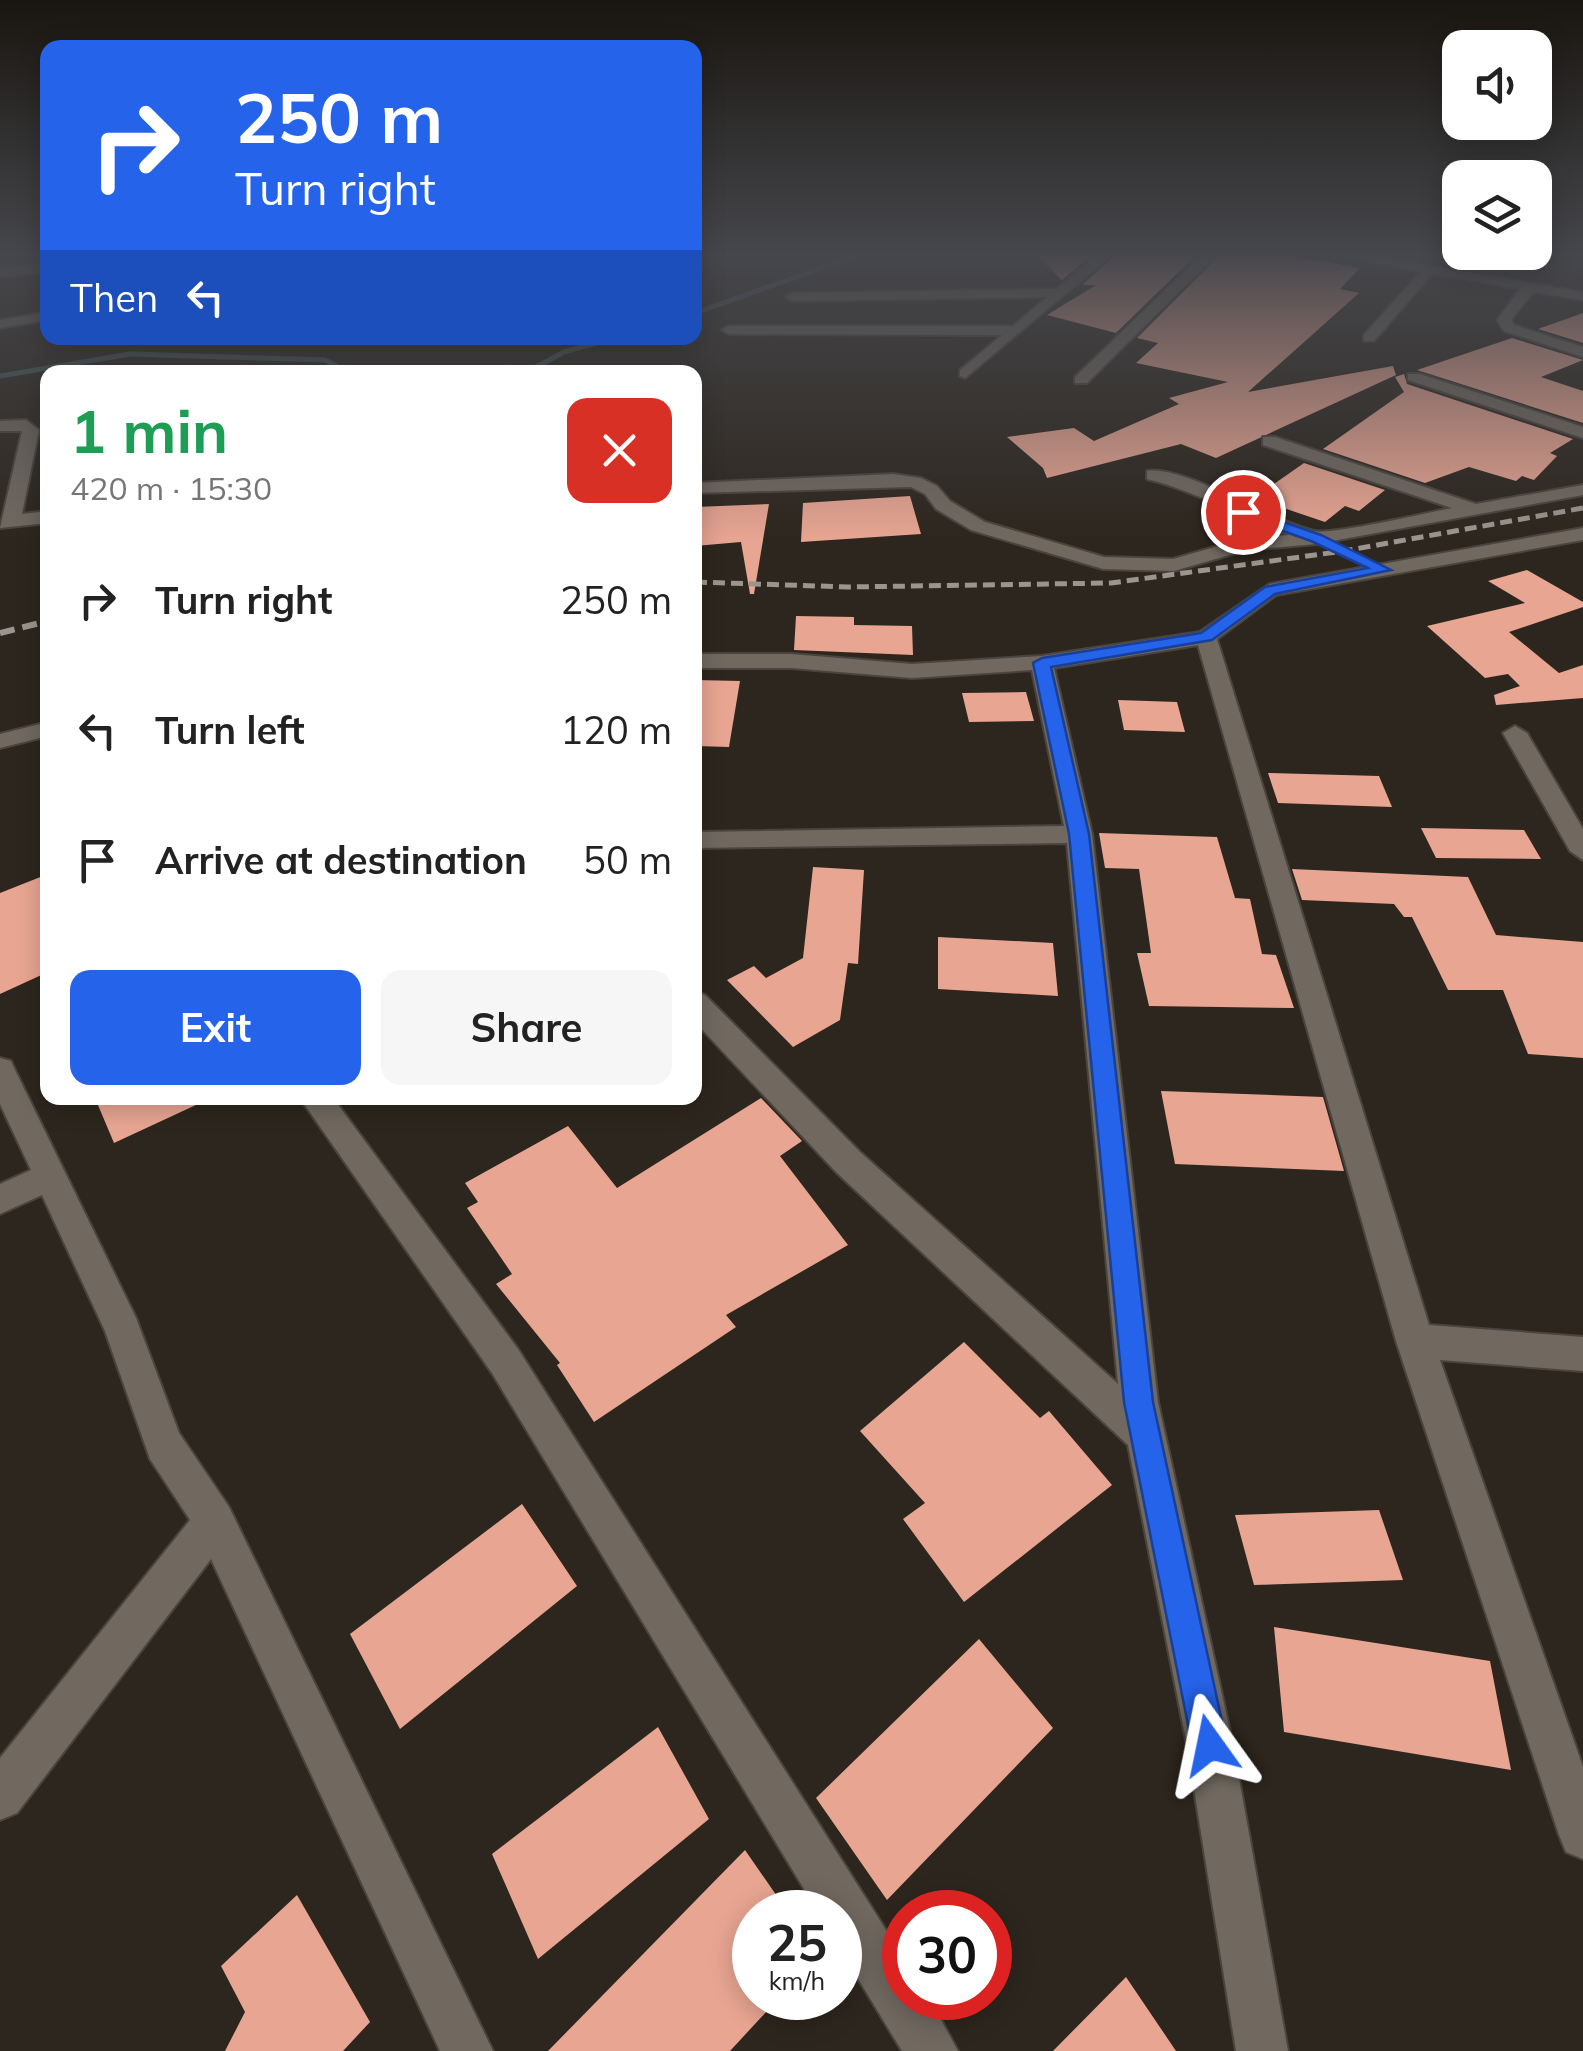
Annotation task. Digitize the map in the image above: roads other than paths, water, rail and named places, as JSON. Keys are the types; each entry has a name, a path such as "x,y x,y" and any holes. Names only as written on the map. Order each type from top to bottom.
{"street":[{"path":"966,373 994,350"},
{"path":"1081,380 1110,350"},
{"path":"1414,377 1583,433"},
{"path":"0,426 40,424"},
{"path":"26,425 31,430 6,521 40,518"},
{"path":"1269,440 1476,510"},
{"path":"1153,475 1183,480 1243,512 1316,538 1384,570"},
{"path":"702,479 788,484"},
{"path":"702,488 894,479 915,482 978,526 1103,563 1174,565 1246,544 1316,538 1583,490"},
{"path":"702,661 791,661 912,671 1042,663 1206,637 1270,590 1583,534"},
{"path":"1206,637 1415,1341 1583,1835"},
{"path":"1042,663 1079,834 1138,1402 1210,1745 1262,2051"},
{"path":"0,741 40,731"},
{"path":"1514,733 1583,850"},
{"path":"702,840 1079,834"},
{"path":"702,1010 848,1162 1146,1435"},
{"path":"0,1070 124,1330 164,1445 214,1520 466,2051"},
{"path":"321,1105 505,1361 932,2051"},
{"path":"0,1200 50,1176"},
{"path":"1415,1341 1583,1354"},
{"path":"0,1796 214,1520"}],"waterway":[{"path":"540,365 572,350"},
{"path":"65,365 130,354 325,360 335,365"},
{"path":"0,376 40,369"}],"railway":[{"path":"702,582 848,587 1111,583 1344,551 1583,508"},
{"path":"0,633 40,623"}]}
